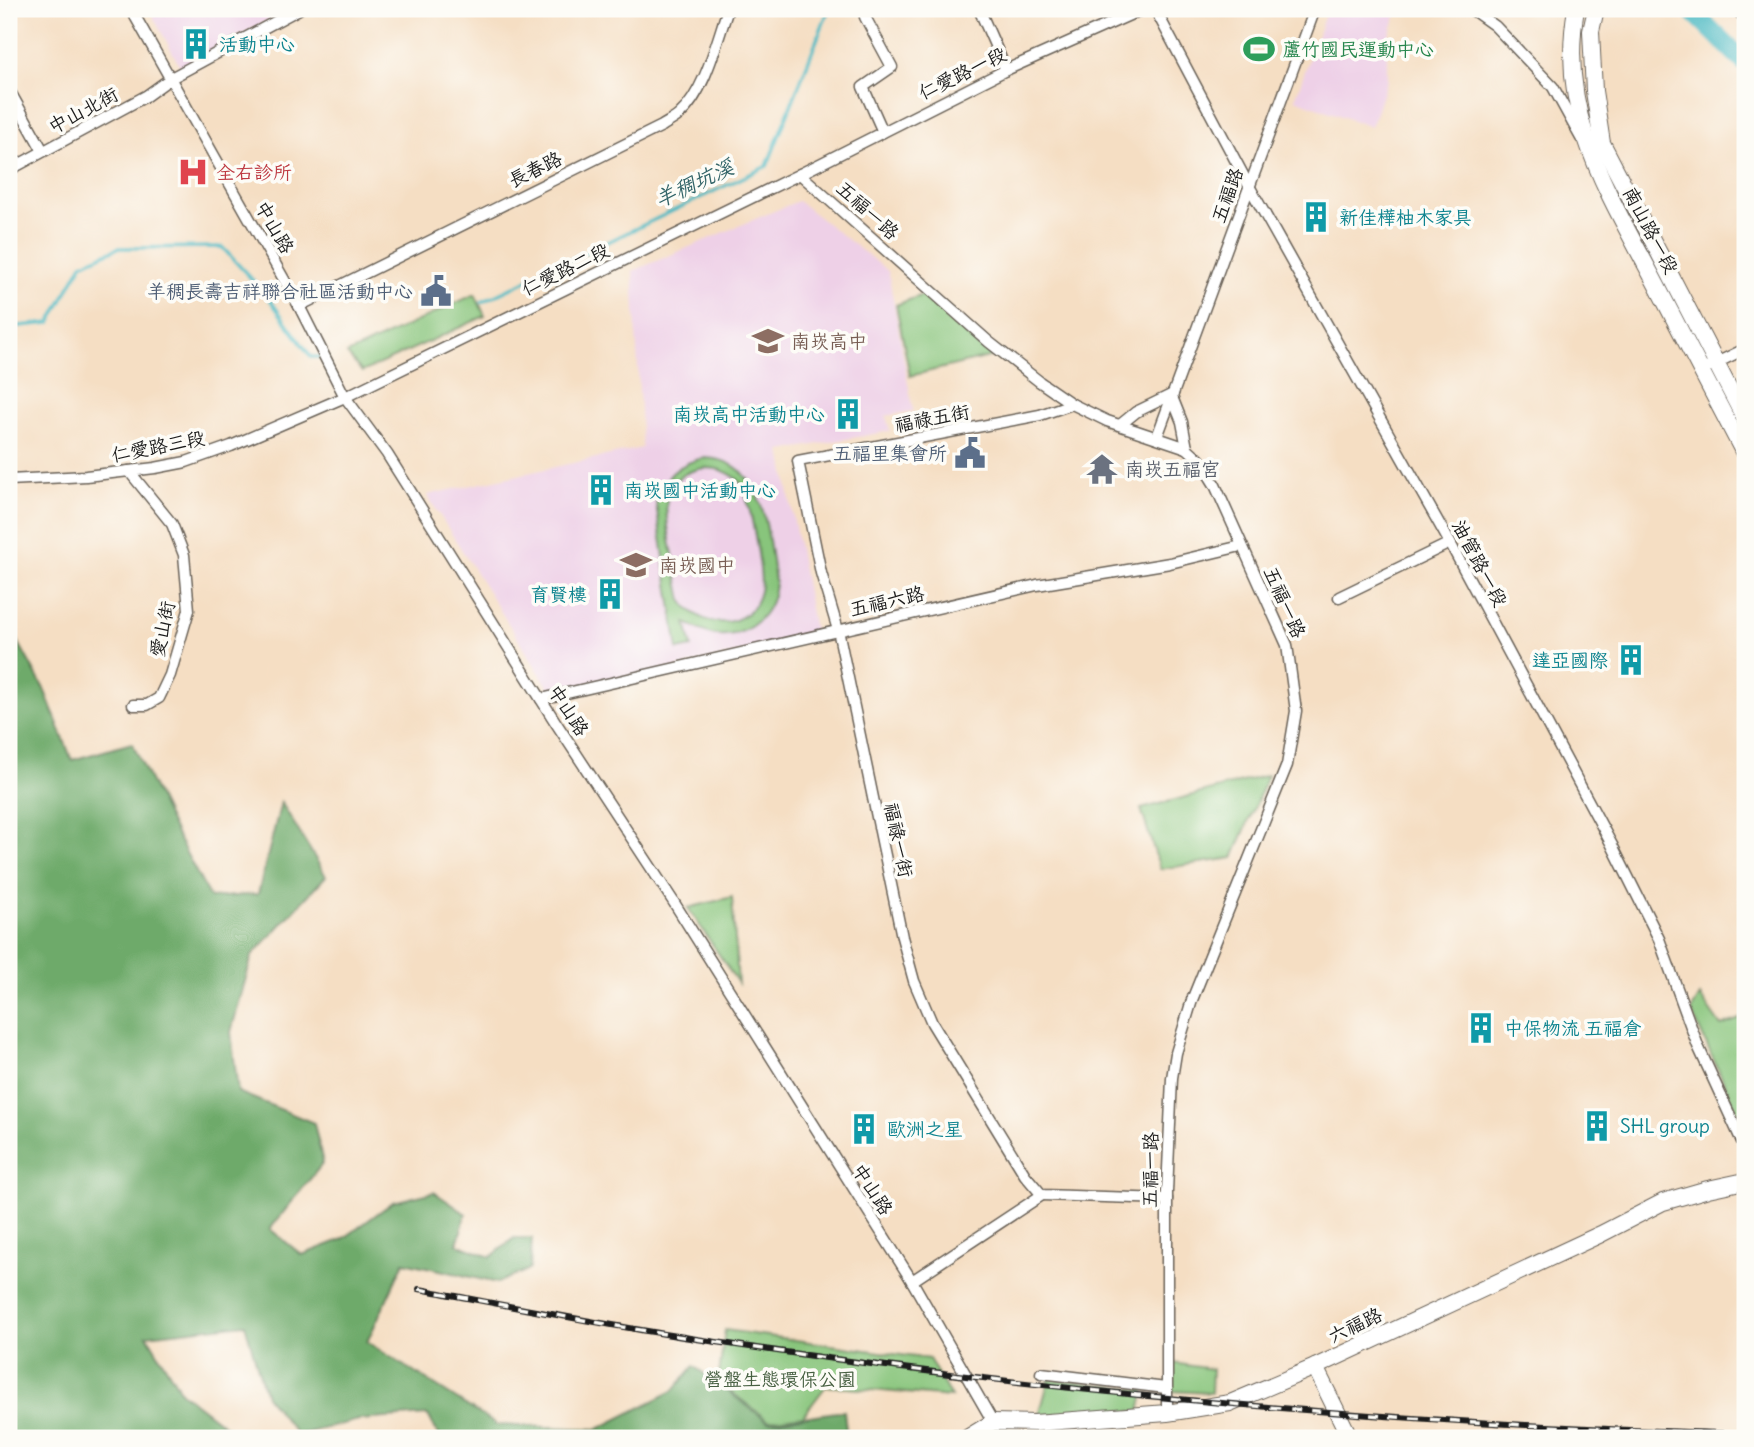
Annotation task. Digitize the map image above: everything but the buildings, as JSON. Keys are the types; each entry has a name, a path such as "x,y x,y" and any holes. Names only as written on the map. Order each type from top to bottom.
{"street":[{"name":"中山路","path":"131,9 299,306 345,397 387,454 541,699 673,901 912,1281 993,1422"},
{"name":"中山北街","path":"9,170 299,9"},
{"name":"長春路","path":"299,306 662,126 680,114 694,98 728,9"},
{"path":"979,9 1006,70"},
{"name":"仁愛路一段","path":"800,174 1006,70 1143,9"},
{"name":"油管路一段","path":"1155,9 1249,186 1450,543 1612,845 1659,939 1698,1046 1745,1147"},
{"name":"五福路","path":"1157,437 1315,9"},
{"path":"1471,9 1495,26 1553,88 1588,149"},
{"name":"南山路一段","path":"1576,9 1572,65 1578,114 1588,149 1609,195 1708,366 1745,418"},
{"name":"南山路一段","path":"1596,9 1591,31 1594,91 1602,144 1708,366 1745,454"},
{"path":"1736,9 1745,18"},
{"path":"865,17 892,67 863,87 883,132"},
{"path":"9,90 43,151"},
{"name":"仁愛路二段","path":"345,397 800,174"},
{"name":"五福一路","path":"800,174 989,342 1040,382 1072,404 1120,425 1187,448 1199,459 1214,485 1287,645 1296,711 1293,741 1283,780 1192,1000 1176,1053 1169,1096 1167,1413"},
{"path":"1708,366 1745,349"},
{"path":"1120,425 1136,412 1172,395 1182,422 1187,448"},
{"name":"仁愛路三段","path":"9,480 129,471 186,462 345,397"},
{"name":"福祿五街","path":"798,461 1040,415 1072,404"},
{"name":"福祿一街","path":"798,461 821,573 838,630 882,850 914,981 939,1035 1025,1175 1042,1195"},
{"name":"愛山街","path":"129,471 172,524 184,555 189,610 170,675 159,698 147,705 132,705"},
{"path":"1339,597 1450,543"},
{"name":"五福六路","path":"541,699 1037,585 1170,563 1241,546"},
{"name":"六福路","path":"993,1422 1034,1423 1167,1413 1230,1403 1315,1367 1664,1202 1745,1181"},
{"path":"912,1281 1042,1195 1167,1199"},
{"path":"1315,1367 1350,1438"},
{"path":"1041,1373 1166,1388"},
{"path":"967,1438 993,1422"}],"shaded area":[{"path":"149,9 288,9 181,68"},
{"path":"1327,9 1399,9 1387,40 1387,80 1371,127 1295,99"},
{"path":"798,201 888,271 913,411 886,416 890,431 781,451 815,635 671,669 551,691 427,495 642,448 633,271"}],"green space":[{"path":"475,294 485,316 362,372 347,354"},
{"path":"925,294 993,356 910,376 896,305"},
{"path":"705,458 725,462 741,471 752,485 766,522 775,581 774,592 765,613 758,621 740,632 717,635 686,623 692,647 678,650 656,504 667,479 679,467","holes":["710,468 732,475 743,488 760,569 760,591 755,604 747,614 725,622 701,617 690,610 682,600 667,519 666,507 672,486 690,472"]},
{"path":"9,625 44,689 72,760 132,743 210,898 258,894 281,802 326,876 252,956 231,1032 238,1092 314,1123 323,1163 270,1229 302,1255 343,1239 393,1202 434,1192 466,1214 457,1244 491,1257 514,1238 532,1238 530,1269 497,1283 404,1262 367,1342 497,1425 598,1429 673,1391 694,1366 769,1422 844,1411 847,1438 440,1438 428,1415 359,1420 297,1435 266,1396 245,1324 147,1335 181,1392 241,1438 9,1438"},
{"path":"1268,775 1233,858 1160,869 1141,809"},
{"path":"732,897 738,983 688,908"},
{"path":"1700,996 1721,1026 1745,1017 1745,1128 1691,1011"},
{"name":"營盤生態環保公園","path":"725,1330 929,1359 951,1397 826,1386 803,1416 769,1421 718,1382"},
{"path":"1173,1363 1212,1369 1211,1393 1171,1391"},
{"path":"1049,1379 1145,1390 1140,1411 1039,1416"}],"waterway":[{"name":"羊稠坑溪","path":"482,302 767,166 829,9"},
{"path":"1690,9 1745,63"},
{"name":"羊稠坑溪","path":"9,327 50,323 82,264 118,248 222,247 268,297 311,357 321,357"}],"railway":[{"path":"419,1289 690,1338 1084,1389 1480,1422 1745,1434"}],"place":[{"name":"活動中心","path":"196,44"},
{"name":"蘆竹國民運動中心","path":"1259,49"},
{"name":"全右診所","path":"193,172"},
{"name":"新佳樺柚木家具","path":"1316,217"},
{"name":"羊稠長壽吉祥聯合社區活動中心","path":"436,291"},
{"name":"南崁高中","path":"768,341"},
{"name":"南崁高中活動中心","path":"848,414"},
{"name":"五福里集會所","path":"970,453"},
{"name":"南崁五福宮","path":"1102,469"},
{"name":"南崁國中活動中心","path":"601,490"},
{"name":"南崁國中","path":"636,565"},
{"name":"育賢樓","path":"610,594"},
{"name":"達亞國際","path":"1631,660"},
{"name":"中保物流 五福倉","path":"1481,1028"},
{"name":"SHL group","path":"1597,1126"},
{"name":"歐洲之星","path":"864,1129"}]}
